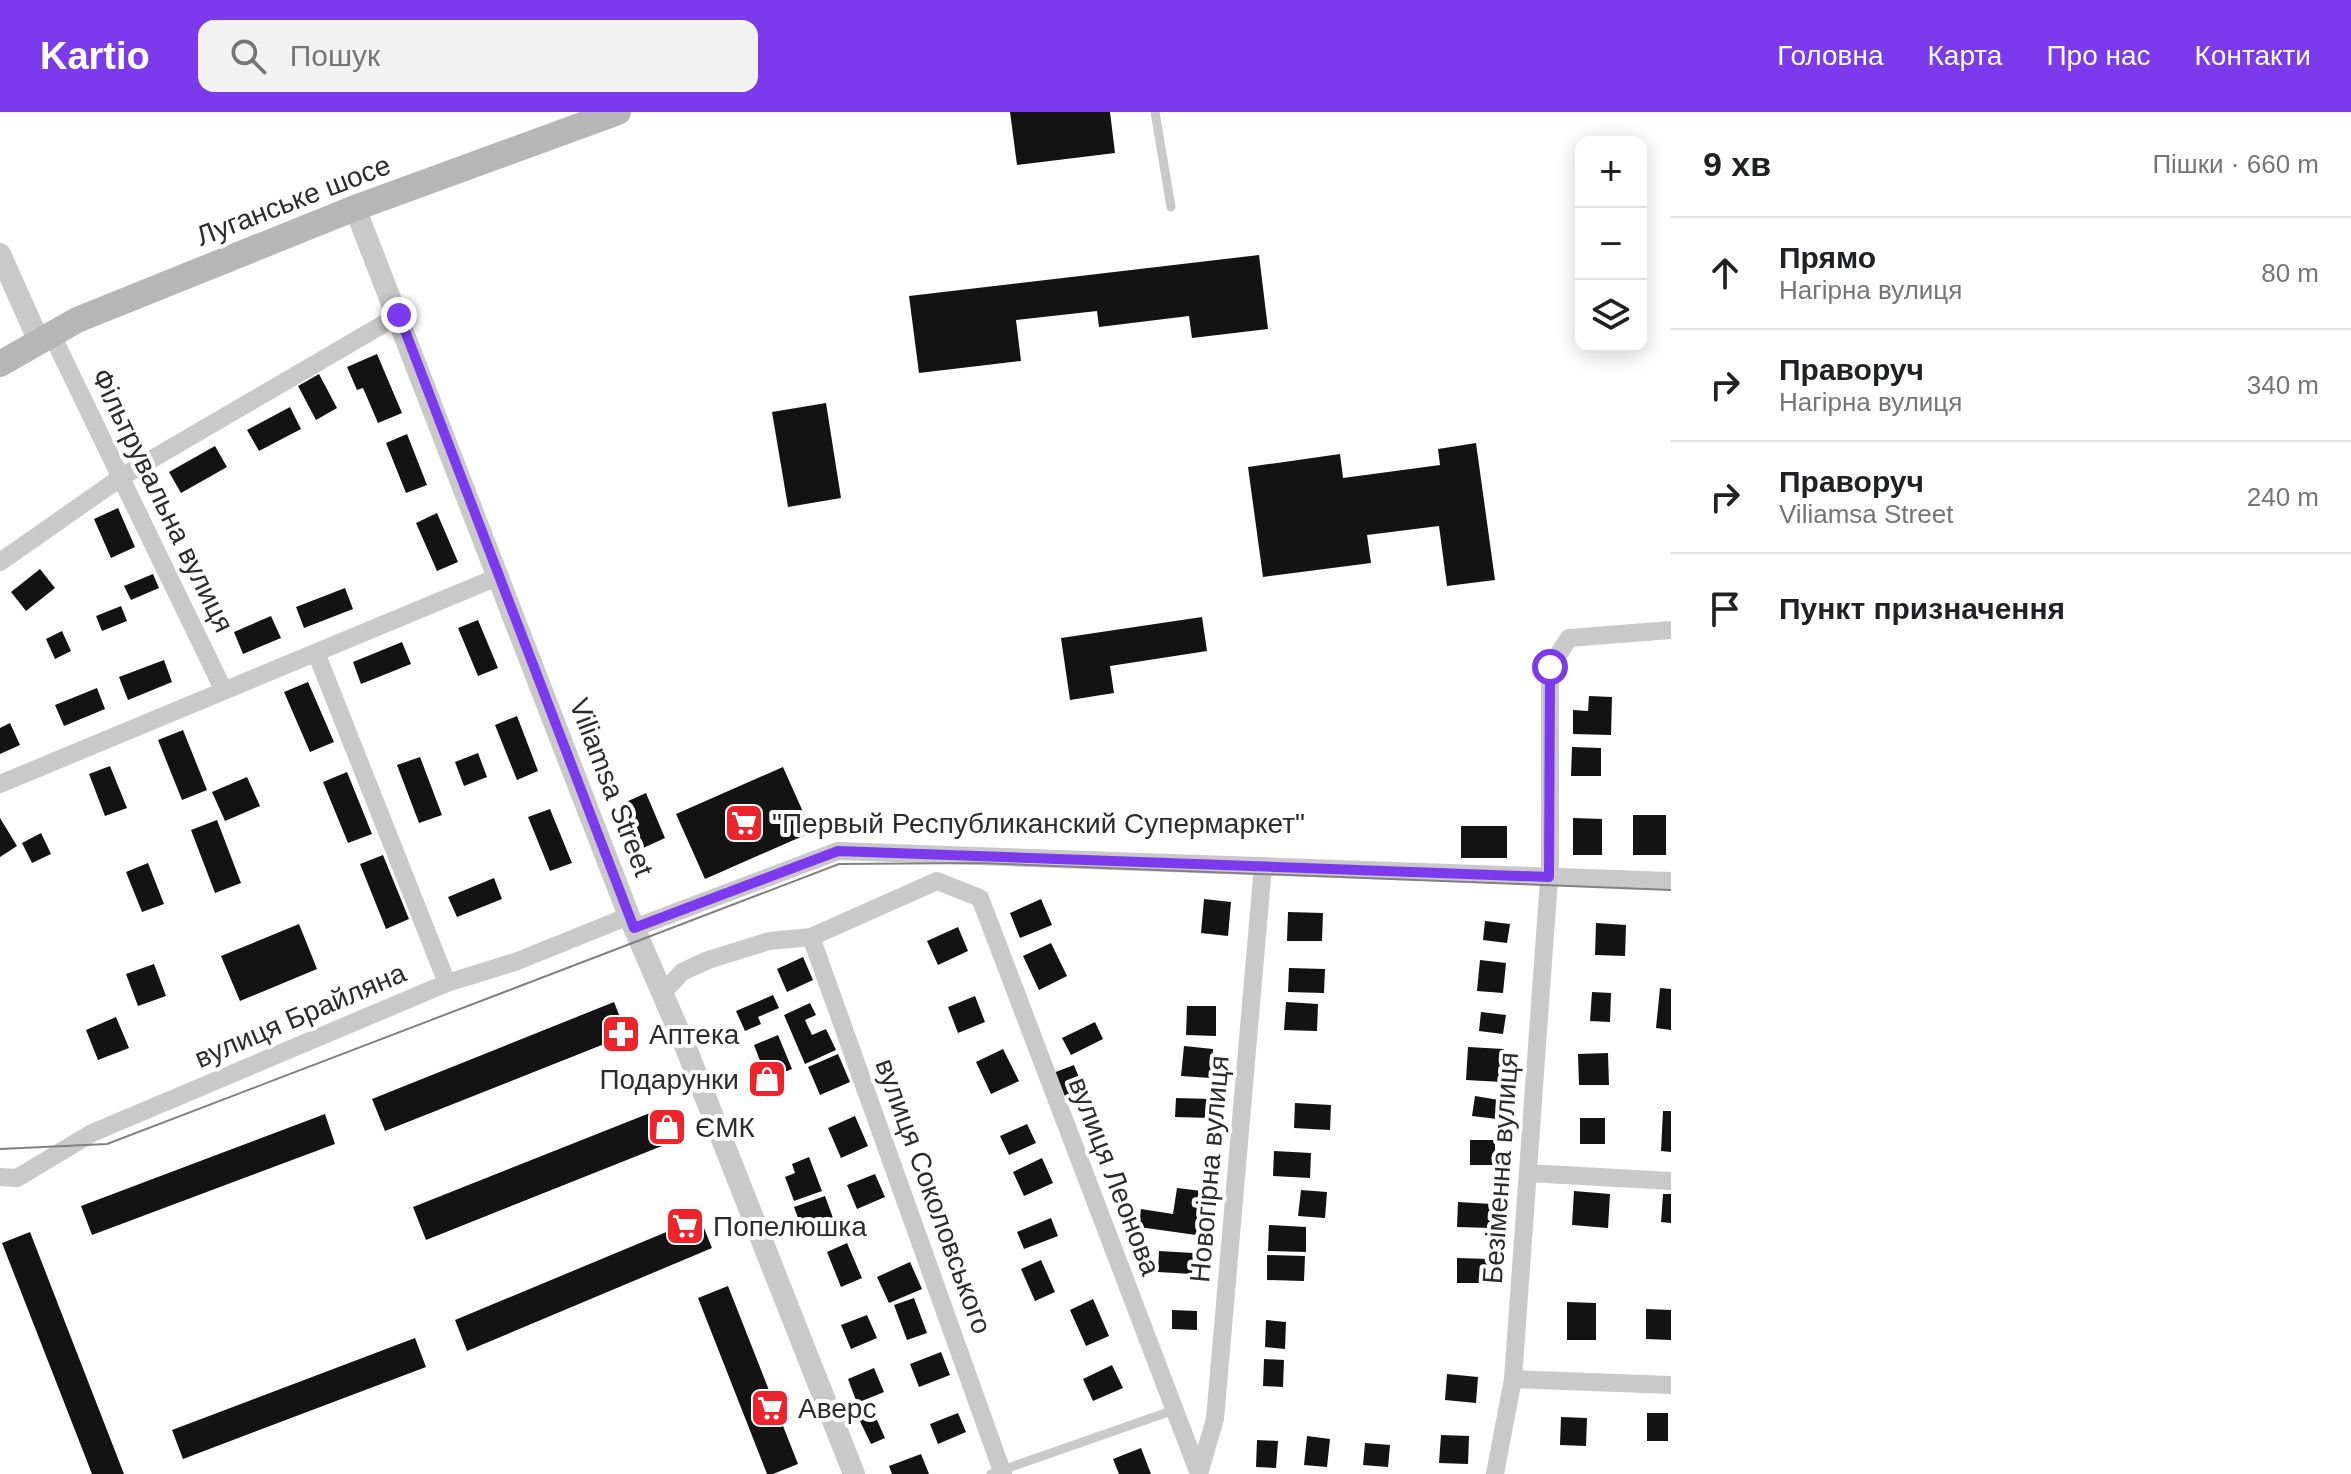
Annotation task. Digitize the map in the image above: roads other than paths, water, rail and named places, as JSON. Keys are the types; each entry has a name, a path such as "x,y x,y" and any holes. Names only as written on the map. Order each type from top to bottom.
{"main road":[{"name":"Луганське шосе","path":"0,364 45,336 355,208 618,112"}],"street":[{"name":"Viliamsa Street","path":"355,208 500,576 631,922 854,1474"},
{"path":"0,254 45,336"},
{"path":"0,562 123,476 399,315"},
{"name":"Фільтрувальна вулиця","path":"45,336 123,476 224,691"},
{"path":"0,784 317,655 500,576"},
{"name":"Безіменна вулиця","path":"1495,1474 1513,1379 1550,871 1550,667 1569,638 1671,630"},
{"path":"317,655 447,983"},
{"name":"вулиця Брайляна","path":"0,1177 17,1178 92,1133 447,983 838,851 1263,866 1550,871 1671,881"},
{"name":"Новогірна вулиця","path":"1199,1474 1215,1419 1263,866"},
{"name":"вулиця Леонова","path":"811,937 937,881 980,898 1199,1474"},
{"path":"662,994 682,972 708,960 769,941 811,937"},
{"name":"вулиця Соколовського","path":"811,937 998,1473"},
{"path":"1528,1173 1671,1181"},
{"path":"1513,1379 1671,1385"}],"lane":[{"path":"1155,112 1171,207"},
{"path":"998,1473 1174,1410"}],"tram line":[{"path":"0,1149 107,1144 839,864 979,863 1671,890"}],"place":[{"name":"\"Первый Республиканский Супермаркет\"","path":"744,823"},
{"name":"Аптека","path":"621,1034"},
{"name":"Подарунки","path":"767,1079"},
{"name":"ЄМК","path":"667,1127"},
{"name":"Попелюшка","path":"685,1226"},
{"name":"Аверс","path":"770,1408"}]}
